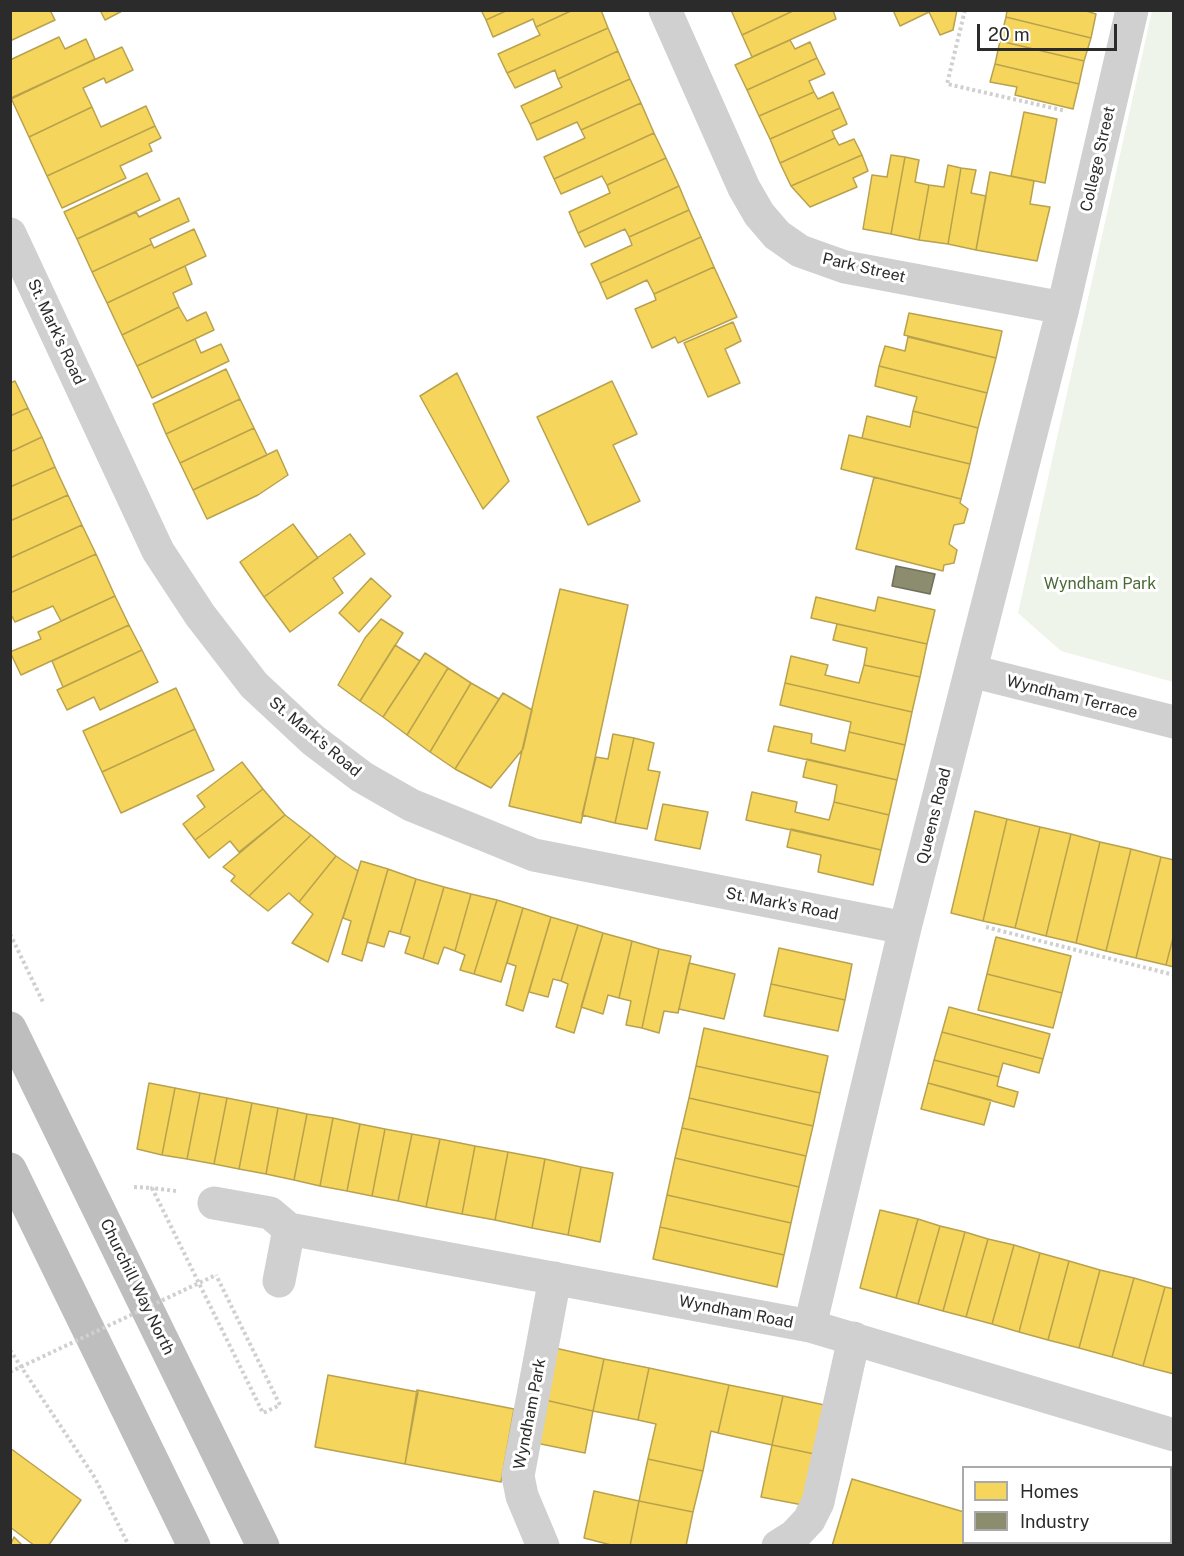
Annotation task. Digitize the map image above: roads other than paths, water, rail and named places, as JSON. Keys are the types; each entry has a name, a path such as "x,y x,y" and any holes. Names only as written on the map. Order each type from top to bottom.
{"highway":[{"name":"Churchill Way North","path":"10,1028 263,1545"},
{"path":"10,1169 194,1545"}],"street":[{"name":"Park Street","path":"665,10 744,188 759,214 777,235 800,250 845,267 1062,308"},
{"name":"College Street","path":"1062,308 1132,10"},
{"name":"St. Mark's Road","path":"10,234 158,551 200,615 254,685 313,740 362,777 411,806 534,855 905,928"},
{"name":"Queens Road","path":"810,1326 905,928 1062,308"},
{"name":"Wyndham Terrace","path":"971,671 1173,722"},
{"name":"Wyndham Road","path":"214,1203 270,1213 289,1229 810,1326 1173,1435"},
{"path":"279,1281 289,1229"},
{"name":"Wyndham Park","path":"543,1545 522,1496 518,1476 555,1278"},
{"path":"778,1545 801,1528 819,1502 854,1338"}]}
